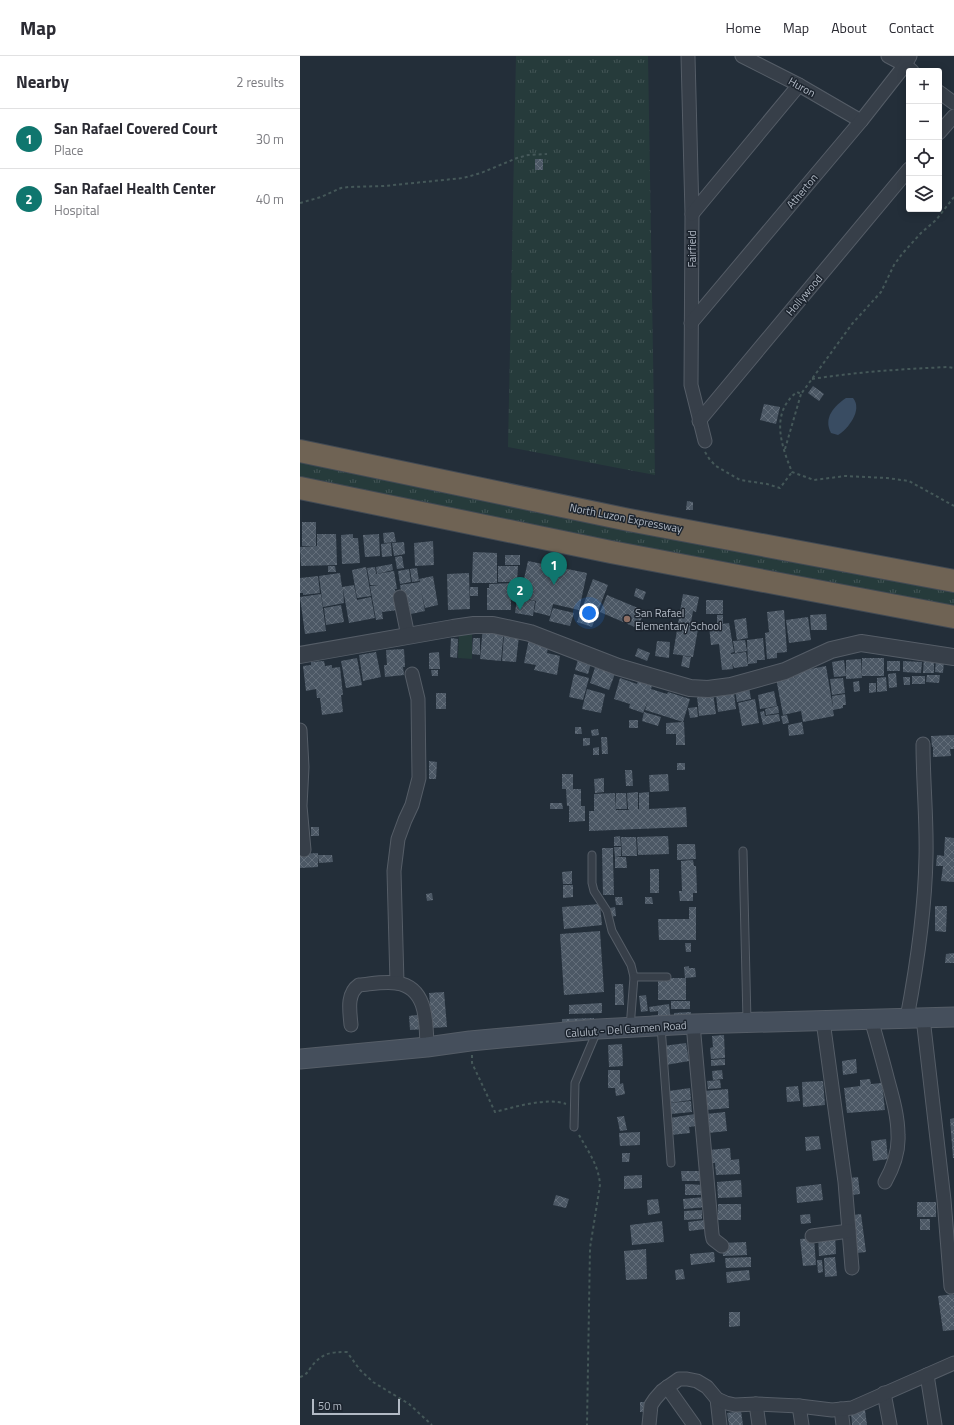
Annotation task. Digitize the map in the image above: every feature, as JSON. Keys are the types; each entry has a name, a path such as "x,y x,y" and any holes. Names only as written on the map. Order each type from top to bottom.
{"highway":[{"name":"North Luzon Expressway","path":"300,451 629,520 954,581"},
{"path":"300,488 611,552 954,617"}],"main road":[{"name":"Calulut - Del Carmen Road","path":"300,1059 598,1029 694,1024 954,1016"}],"street":[{"name":"Fairfield","path":"688,56 692,214 690,366 691,385 704,441"},
{"name":"Huron","path":"742,56 799,85 861,121"},
{"path":"888,56 909,64"},
{"name":"Atherton","path":"691,323 909,64"},
{"path":"692,214 799,85"},
{"path":"942,94 954,103"},
{"path":"942,130 954,116"},
{"name":"Hollywood","path":"699,422 906,173"},
{"path":"400,597 408,636"},
{"path":"300,655 453,628 474,625 493,625 530,633 593,658 666,682 690,688 708,689 731,686 785,671 832,650 861,643 954,656"},
{"path":"398,983 394,871 398,839 412,804 419,778 418,699 412,674"},
{"path":"300,730 302,767 300,806 304,850"},
{"path":"923,744 926,858 915,1018 944,1200 951,1287"},
{"path":"351,1025 350,1003 355,988 359,985 398,983 410,988 423,1004 425,1010 427,1047"},
{"path":"871,1019 896,1110 898,1136 897,1148 891,1172 885,1182"},
{"path":"823,1021 845,1182 852,1268"},
{"path":"694,1024 712,1234 713,1239 722,1246"},
{"path":"812,1236 848,1231"},
{"path":"649,1425 651,1405 662,1391 679,1380 692,1380 707,1387 717,1399 735,1405 756,1404 799,1406 841,1410 852,1408 954,1363"},
{"path":"927,1375 935,1425"},
{"path":"667,1387 694,1425"},
{"path":"884,1393 890,1425"},
{"path":"717,1399 720,1425"},
{"path":"756,1404 760,1425"},
{"path":"799,1406 802,1425"},
{"path":"841,1410 843,1425"}],"lane":[{"path":"743,851 747,1023"},
{"path":"592,855 592,883 594,892 607,911 612,931 631,965 634,977 630,1028"},
{"path":"634,977 667,977"},
{"path":"661,1026 671,1163"},
{"path":"574,1127 575,1083 598,1029"}],"path":[{"path":"300,203 348,186 384,186 462,178 481,173 517,158 528,155 547,154"},
{"path":"785,451 801,394 852,324 881,292 894,265 902,254 921,233 936,220 954,197"},
{"path":"812,379 852,373 896,369 954,368"},
{"path":"801,394 797,392 792,396 784,408 779,428 786,456 792,472 814,480 845,476 887,478 909,481 954,506"},
{"path":"704,441 704,450 710,460 716,466 740,480 780,488 792,472"},
{"path":"472,1063 495,1112 552,1101 564,1103 574,1108"},
{"path":"574,1127 596,1165 600,1175 600,1185 590,1248 586,1425"},
{"path":"300,1377 305,1375 317,1360 332,1352 347,1352 360,1370 373,1382 409,1404 432,1425"}],"green space":[{"path":"516,56 648,56 655,475 508,447"},
{"path":"300,460 954,589 954,611 300,483"},
{"path":"459,633 472,633 472,659 458,658"}],"water":[{"path":"846,398 853,398 856,403 853,419 850,424 838,435 831,433 828,422 829,417 837,405"}],"building":[{"path":"535,159 543,159 543,170 535,170"},
{"path":"813,386 824,394 819,401 808,393"},
{"path":"764,404 780,407 776,424 760,420"},
{"path":"687,501 693,502 693,510 686,510"},
{"path":"302,522 316,522 316,546 302,546"},
{"path":"394,532 396,542 384,543 383,533"},
{"path":"317,534 336,534 337,565 301,566 300,547 317,546"},
{"path":"353,534 353,538 358,538 360,563 342,564 341,535"},
{"path":"379,534 380,556 365,557 363,535"},
{"path":"433,541 434,565 415,566 414,543"},
{"path":"404,542 405,554 394,556 392,543"},
{"path":"391,543 392,556 382,557 381,544"},
{"path":"473,552 497,553 497,583 472,583"},
{"path":"505,555 520,555 520,565 505,565"},
{"path":"402,556 404,568 397,569 395,557"},
{"path":"528,561 587,573 579,610 553,604 550,616 534,612 536,601 520,597"},
{"path":"392,564 393,570 377,574 376,567"},
{"path":"328,566 335,566 336,572 328,572"},
{"path":"498,566 518,566 517,582 498,582"},
{"path":"366,567 371,596 357,598 352,570"},
{"path":"375,567 376,574 394,571 398,610 382,612 383,619 376,620 370,586 379,585 370,585 367,568"},
{"path":"417,568 419,581 412,582 410,569"},
{"path":"409,569 411,582 400,584 398,571"},
{"path":"340,573 342,587 354,585 357,600 371,597 375,618 349,623 343,589 344,603 323,607 319,576"},
{"path":"469,573 470,609 448,610 447,574"},
{"path":"318,576 320,593 303,595 303,593 300,593 300,578"},
{"path":"433,576 438,605 425,608 421,590 425,611 406,615 400,585 420,582 419,579"},
{"path":"593,579 608,585 592,627 577,622"},
{"path":"517,583 517,595 511,595 511,610 487,610 487,588 489,588 489,584"},
{"path":"470,587 478,587 478,596 470,596"},
{"path":"636,588 646,592 643,600 634,596"},
{"path":"321,594 326,631 305,634 300,597"},
{"path":"683,594 699,597 696,612 693,611 690,628 698,629 693,657 673,654"},
{"path":"607,595 645,611 637,628 600,612"},
{"path":"517,598 535,601 533,616 515,613"},
{"path":"706,600 723,600 723,614 706,614"},
{"path":"341,605 344,622 326,625 324,608"},
{"path":"553,608 574,613 570,626 549,621"},
{"path":"784,610 787,652 777,653 777,658 767,659 765,633 769,632 767,612"},
{"path":"826,614 827,630 811,630 810,615"},
{"path":"717,615 723,615 723,624 717,624"},
{"path":"808,617 811,640 789,643 786,620"},
{"path":"746,618 748,638 737,640 734,620"},
{"path":"729,623 734,652 731,654 746,652 748,666 734,668 732,662 733,669 722,670 719,644 711,645 709,626"},
{"path":"483,626 504,628 501,661 480,659"},
{"path":"504,635 519,636 516,662 502,661"},
{"path":"451,638 458,639 457,658 450,657"},
{"path":"473,638 480,638 480,655 472,654"},
{"path":"763,638 765,660 757,660 757,663 748,664 747,640"},
{"path":"529,639 549,643 547,653 560,656 557,675 534,670 536,665 524,663"},
{"path":"745,640 747,651 735,653 733,641"},
{"path":"657,641 670,642 669,658 655,656"},
{"path":"638,648 650,653 647,661 635,656"},
{"path":"404,649 404,675 385,677 384,665 387,665 386,650"},
{"path":"376,652 381,677 363,681 359,655"},
{"path":"439,652 440,669 429,669 429,653"},
{"path":"579,656 592,660 588,674 575,670"},
{"path":"683,656 691,657 689,668 681,666"},
{"path":"924,657 934,658 934,673 923,673"},
{"path":"357,658 362,685 346,688 341,661"},
{"path":"862,658 884,658 884,676 862,676"},
{"path":"861,659 862,678 846,679 846,660"},
{"path":"844,660 846,676 834,677 832,662"},
{"path":"936,660 944,660 943,673 935,672"},
{"path":"324,661 325,666 332,665 332,668 340,667 343,712 322,715 320,698 317,698 316,689 306,691 303,666 311,665 311,662"},
{"path":"597,661 617,668 609,690 590,683"},
{"path":"887,661 900,661 900,671 887,671"},
{"path":"903,661 922,662 921,673 903,672"},
{"path":"826,666 833,708 832,696 845,694 846,705 843,705 843,708 833,710 834,716 803,722 801,711 783,715 776,678 794,674 796,684 794,672"},
{"path":"431,670 438,670 438,676 432,676"},
{"path":"896,673 897,687 889,688 888,674"},
{"path":"574,674 589,678 583,700 569,697"},
{"path":"927,675 940,675 939,683 926,682"},
{"path":"912,676 925,676 925,684 912,684"},
{"path":"639,677 653,682 651,689 667,694 668,692 690,699 683,722 645,710 648,701 643,713 629,708 630,704 614,699 620,678 637,684"},
{"path":"886,677 887,691 877,692 877,678"},
{"path":"903,677 910,677 910,685 904,685"},
{"path":"843,678 845,693 832,695 830,679"},
{"path":"859,681 860,691 854,692 853,682"},
{"path":"869,683 876,683 876,692 869,693"},
{"path":"749,687 751,699 737,702 735,690"},
{"path":"587,689 605,694 601,713 582,709"},
{"path":"774,691 777,706 760,709 758,695"},
{"path":"436,693 446,693 446,709 436,709"},
{"path":"713,693 716,714 699,716 697,696"},
{"path":"734,693 736,709 718,712 716,696"},
{"path":"755,699 759,723 742,726 738,703"},
{"path":"778,706 779,713 766,715 765,709"},
{"path":"697,707 698,717 690,718 688,708"},
{"path":"764,711 765,716 779,714 780,721 763,725 760,712"},
{"path":"644,712 661,717 658,726 642,721"},
{"path":"787,715 789,723 783,724 781,716"},
{"path":"629,720 638,720 638,728 629,728"},
{"path":"684,722 685,745 676,745 676,734 666,734 666,723"},
{"path":"802,722 804,734 789,736 788,725"},
{"path":"575,727 581,727 582,734 575,734"},
{"path":"598,729 599,735 592,736 591,730"},
{"path":"954,735 954,749 950,749 951,756 933,757 933,747 951,746 932,747 931,736"},
{"path":"601,737 607,737 608,754 602,754"},
{"path":"583,738 590,738 590,745 583,746"},
{"path":"599,747 599,755 593,755 593,748"},
{"path":"429,761 437,762 436,779 429,779"},
{"path":"677,763 685,763 685,770 677,770"},
{"path":"625,770 632,770 633,786 626,786"},
{"path":"562,774 573,774 573,789 581,789 581,806 585,806 585,821 569,822 569,806 567,806 566,789 562,789"},
{"path":"668,774 669,791 650,792 649,775"},
{"path":"604,778 604,792 595,793 594,779"},
{"path":"638,792 638,809 639,793 649,792 649,809 686,807 687,827 589,831 589,811 594,811 594,794 615,793 616,810 630,810 628,809 627,793"},
{"path":"616,793 626,793 627,809 616,809"},
{"path":"550,803 562,803 563,809 550,809"},
{"path":"311,827 319,827 319,836 311,836"},
{"path":"620,836 621,846 614,846 614,837"},
{"path":"668,836 669,854 638,855 637,837"},
{"path":"621,837 636,837 637,856 622,856"},
{"path":"945,837 954,838 954,882 941,881 943,866 936,866 937,855 944,856"},
{"path":"677,844 695,844 696,859 677,860"},
{"path":"614,847 621,847 621,856 615,857"},
{"path":"602,848 613,848 614,895 603,895"},
{"path":"318,853 318,867 300,868 300,854"},
{"path":"318,855 332,855 333,862 319,863"},
{"path":"615,857 626,857 627,868 615,868"},
{"path":"693,860 694,866 696,866 697,893 693,893 693,901 680,901 679,891 682,891 681,861"},
{"path":"650,869 659,869 659,893 650,893"},
{"path":"572,871 572,884 563,884 562,872"},
{"path":"563,885 573,885 573,897 563,898"},
{"path":"432,893 433,900 427,901 426,894"},
{"path":"615,897 622,897 623,905 616,905"},
{"path":"645,897 652,897 653,904 645,904"},
{"path":"600,904 602,925 564,929 562,907"},
{"path":"935,906 947,906 946,932 935,931"},
{"path":"615,907 616,916 610,917 610,908"},
{"path":"689,907 696,907 696,940 659,940 658,919 689,919"},
{"path":"600,931 604,992 564,995 560,934"},
{"path":"685,943 691,943 691,952 686,952"},
{"path":"954,953 954,963 945,963 946,954"},
{"path":"689,966 689,968 695,968 696,977 685,978 684,967"},
{"path":"658,978 686,978 686,1000 658,1000"},
{"path":"615,984 623,984 624,1005 615,1005"},
{"path":"444,992 447,1027 432,1028 429,993"},
{"path":"646,995 648,1011 641,1012 639,996"},
{"path":"671,1001 690,1001 690,1009 671,1009"},
{"path":"602,1003 602,1013 569,1014 569,1005"},
{"path":"669,1004 671,1021 651,1023 650,1016 658,1015 658,1011 650,1012 649,1007"},
{"path":"691,1012 691,1018 674,1018 674,1013"},
{"path":"424,1014 425,1029 410,1030 409,1016"},
{"path":"594,1018 594,1026 562,1026 562,1019"},
{"path":"724,1035 725,1058 711,1059 710,1048 713,1047 712,1036"},
{"path":"686,1043 689,1061 666,1065 663,1046"},
{"path":"622,1044 623,1066 609,1067 608,1045"},
{"path":"725,1059 725,1065 711,1066 711,1060"},
{"path":"856,1059 857,1073 843,1075 842,1061"},
{"path":"608,1070 620,1070 620,1084 623,1083 625,1094 616,1096 615,1088 608,1088"},
{"path":"722,1070 723,1079 713,1080 712,1071"},
{"path":"870,1079 871,1084 882,1083 885,1110 847,1113 844,1088 860,1086 860,1080"},
{"path":"720,1080 721,1088 708,1089 707,1081"},
{"path":"823,1081 825,1105 803,1107 802,1082"},
{"path":"798,1086 800,1101 787,1102 786,1087"},
{"path":"690,1088 691,1100 670,1103 669,1091"},
{"path":"728,1089 729,1108 706,1110 704,1091"},
{"path":"691,1101 692,1112 671,1114 670,1103"},
{"path":"725,1112 727,1131 708,1133 706,1114"},
{"path":"695,1114 696,1126 689,1127 690,1133 671,1135 670,1118"},
{"path":"624,1116 627,1130 620,1131 617,1117"},
{"path":"954,1118 954,1158 953,1158 950,1119"},
{"path":"640,1132 640,1145 620,1146 619,1133"},
{"path":"819,1136 821,1149 806,1151 805,1137"},
{"path":"886,1139 888,1159 873,1161 871,1141"},
{"path":"730,1148 731,1160 739,1159 740,1174 716,1175 715,1163 710,1163 709,1150"},
{"path":"622,1153 630,1153 629,1162 622,1162"},
{"path":"681,1171 700,1171 700,1181 682,1181"},
{"path":"642,1175 642,1188 624,1189 624,1176"},
{"path":"858,1177 860,1194 852,1195 850,1178"},
{"path":"741,1180 742,1197 718,1198 717,1182"},
{"path":"685,1184 704,1185 704,1195 685,1195"},
{"path":"821,1184 823,1200 797,1203 796,1187"},
{"path":"556,1195 569,1199 566,1208 553,1205"},
{"path":"705,1197 706,1207 684,1209 683,1199"},
{"path":"658,1199 660,1213 648,1215 647,1200"},
{"path":"917,1202 936,1202 936,1217 917,1217"},
{"path":"718,1204 741,1204 741,1220 718,1220"},
{"path":"702,1210 702,1219 684,1220 684,1211"},
{"path":"810,1214 811,1223 801,1224 800,1215"},
{"path":"861,1214 866,1252 857,1253 853,1215"},
{"path":"920,1219 930,1219 930,1230 920,1230"},
{"path":"704,1220 705,1229 689,1231 688,1222"},
{"path":"662,1221 664,1242 632,1245 630,1225"},
{"path":"835,1234 836,1254 819,1256 818,1236"},
{"path":"814,1238 816,1265 803,1266 800,1239"},
{"path":"746,1242 747,1255 723,1256 722,1243"},
{"path":"646,1249 647,1279 626,1280 624,1251"},
{"path":"714,1252 715,1262 691,1265 690,1254"},
{"path":"751,1257 751,1267 726,1268 725,1258"},
{"path":"835,1257 837,1276 825,1277 824,1258"},
{"path":"817,1260 822,1260 823,1272 818,1273"},
{"path":"683,1269 685,1279 676,1280 675,1270"},
{"path":"749,1270 750,1280 727,1283 726,1272"},
{"path":"953,1294 954,1330 943,1331 938,1296"},
{"path":"729,1312 740,1312 740,1326 729,1327"},
{"path":"640,1402 647,1402 648,1412 640,1412"},
{"path":"865,1410 867,1425 852,1425 851,1412"},
{"path":"741,1411 743,1425 729,1425 727,1413"}],"place":[{"name":"San Rafael Covered Court","path":"554,585"},
{"name":"San Rafael Health Center","path":"520,610"},
{"name":"San Rafael Elementary School","path":"627,619"}]}
